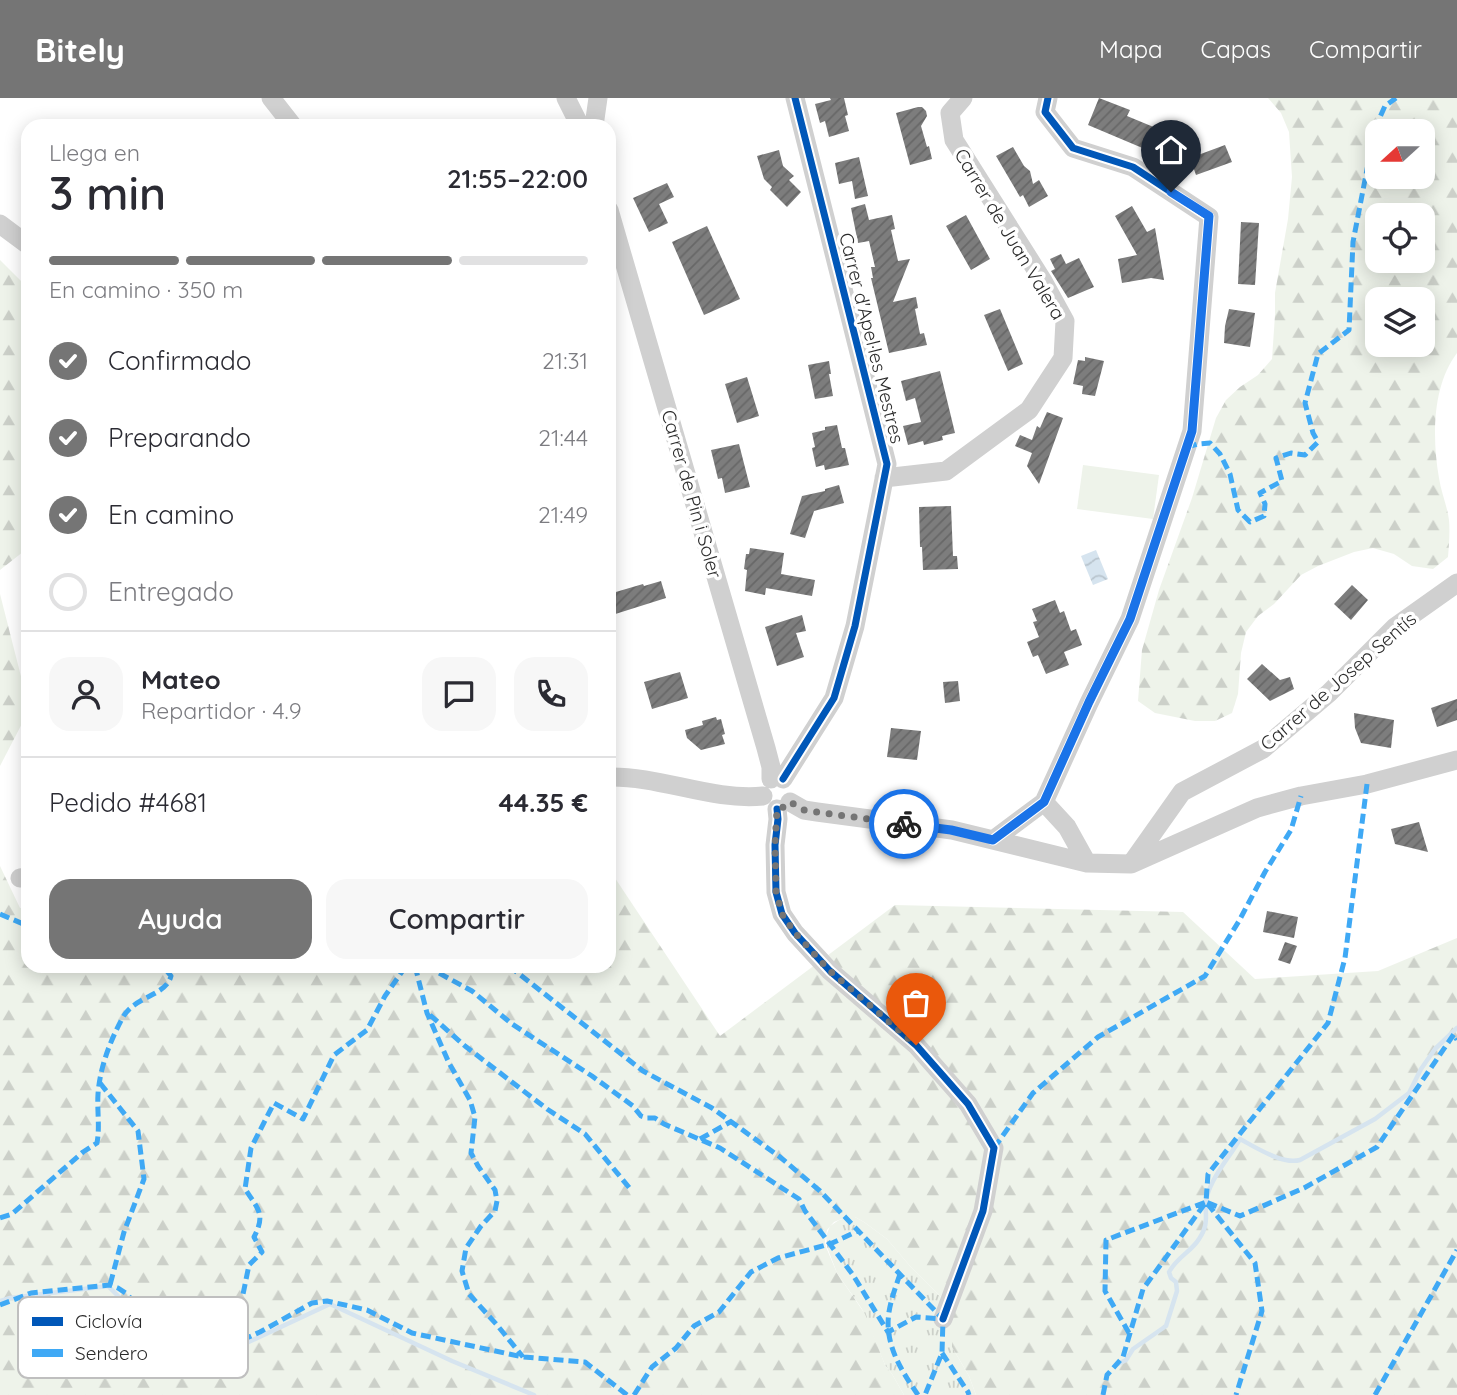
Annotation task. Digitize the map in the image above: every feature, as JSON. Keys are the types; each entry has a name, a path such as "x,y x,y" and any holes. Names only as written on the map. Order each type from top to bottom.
{"street":[{"path":"271,98 288,119"},
{"path":"566,98 576,119"},
{"path":"595,119 598,98"},
{"name":"Carrer d'Apel·les Mestres","path":"777,793 834,698 855,626 887,464 795,98"},
{"name":"Carrer de Juan Valera","path":"884,478 946,471 1029,410 1063,358 1065,321 1043,281 954,140 950,113 963,98"},
{"path":"993,840 1044,802 1130,619 1192,431 1209,216 1133,167 1073,148 1045,112 1048,98"},
{"path":"0,224 21,240"},
{"name":"Carrer de Pin i Soler","path":"616,234 771,767 777,793 776,891 782,914 795,933 830,971 916,1045 968,1104 994,1148 983,1211 943,1319"},
{"name":"Carrer de Josep Sentís","path":"1130,864 1182,792 1262,748 1329,693 1395,627 1457,583"},
{"path":"616,777 644,779 731,796 748,797 777,793 804,810 951,830 1087,863 1130,864 1257,808 1301,796 1367,784 1457,760"},
{"path":"1044,802 1067,827 1087,863"}],"green space":[{"path":"1268,98 1457,98 1457,353 1449,366 1438,397 1435,430 1439,478 1449,520 1448,557 1433,569 1412,566 1394,554 1373,548 1354,552 1301,575 1274,604 1258,616 1246,632 1241,653 1238,694 1232,713 1215,721 1195,721 1155,713 1138,701 1142,650 1216,418 1226,400 1258,375 1272,359 1275,293 1288,219 1292,177 1289,132 1281,113"},
{"path":"0,260 21,281 21,554 0,570"},
{"path":"1083,465 1159,475 1153,519 1077,509"},
{"path":"0,594 21,676 21,726 0,766"},
{"path":"0,866 21,908 21,973 616,973 616,880 720,1036 895,905 1183,912 1255,979 1378,971 1457,938 1457,1395 976,1395 969,1376 952,1347 952,1320 942,1298 887,1239 855,1217 834,1222 827,1230 826,1247 837,1273 865,1314 885,1365 904,1395 0,1395"},
{"path":"850,1217 864,1222 887,1239 942,1298 952,1320 952,1347 969,1376 976,1395 904,1395 885,1365 862,1309 837,1273 827,1247 826,1236 830,1226"}],"water":[{"path":"1096,550 1108,579 1093,585 1081,556"}],"building":[{"path":"830,98 844,98 849,131 829,137 825,121 820,123 815,104 831,100"},
{"path":"1099,98 1130,110 1127,116 1168,133 1159,155 1088,125"},
{"path":"918,107 926,111 927,116 921,126 932,159 910,165 896,113"},
{"path":"1225,145 1232,162 1196,175 1190,158"},
{"path":"1013,147 1030,171 1033,184 1039,180 1048,196 1029,207 1023,195 1020,197 996,156"},
{"path":"779,150 783,166 794,176 789,180 801,192 787,207 770,190 772,187 764,179 757,156"},
{"path":"859,157 868,196 855,199 852,181 839,184 835,163"},
{"path":"667,183 674,197 659,204 668,223 649,232 633,198"},
{"path":"865,204 869,220 892,215 895,229 891,230 898,261 910,259 893,302 916,297 918,308 915,309 920,334 924,333 927,345 889,353 871,278 871,267 875,267 869,241 858,243 851,208"},
{"path":"1132,206 1147,232 1155,228 1164,280 1151,278 1122,283 1118,259 1137,255 1115,216"},
{"path":"966,215 990,259 971,270 946,226"},
{"path":"1241,222 1259,223 1255,285 1238,284"},
{"path":"707,226 740,299 704,315 672,242"},
{"path":"1061,254 1066,264 1079,258 1094,287 1068,298 1051,271 1055,269 1050,259"},
{"path":"1000,309 1023,364 1008,371 984,315"},
{"path":"1229,309 1255,313 1250,347 1224,343"},
{"path":"1085,357 1104,361 1095,396 1082,394 1083,386 1073,384 1078,360 1085,361"},
{"path":"829,361 833,396 815,399 808,365"},
{"path":"940,371 955,433 942,436 943,440 924,445 923,441 908,445 903,426 921,422 915,398 906,401 901,381"},
{"path":"747,377 759,416 737,423 725,384"},
{"path":"1047,412 1063,418 1039,484 1027,466 1032,453 1015,446 1020,435 1032,440 1037,426 1040,428"},
{"path":"837,425 849,465 825,470 824,465 816,467 812,433"},
{"path":"739,444 750,487 725,493 722,478 718,479 711,450"},
{"path":"839,485 844,503 814,511 805,538 790,534 802,496"},
{"path":"951,506 953,556 957,556 958,569 923,570 919,507"},
{"path":"750,548 784,553 781,574 815,580 812,596 766,588 765,595 745,591 747,570 744,569 746,554 749,554"},
{"path":"661,581 666,598 616,614 616,592 643,584 644,586"},
{"path":"1352,585 1368,600 1351,620 1334,604"},
{"path":"1055,600 1060,613 1064,611 1071,631 1076,629 1082,645 1064,652 1069,665 1046,674 1038,655 1033,657 1027,642 1039,637 1033,622 1037,621 1032,609"},
{"path":"802,615 806,631 796,633 804,657 777,666 765,627"},
{"path":"1262,664 1280,680 1290,677 1294,689 1270,701 1247,679"},
{"path":"680,672 688,698 652,709 644,682"},
{"path":"958,681 960,701 945,703 943,682"},
{"path":"1457,699 1457,720 1437,727 1431,708"},
{"path":"1354,713 1394,720 1391,748 1361,743 1355,728"},
{"path":"716,717 717,720 721,719 725,744 701,750 687,738 685,730 703,725 702,721"},
{"path":"891,728 921,731 917,760 887,757"},
{"path":"1419,822 1428,852 1395,844 1391,829"},
{"path":"1267,911 1298,917 1294,938 1263,932"},
{"path":"1285,942 1297,946 1290,964 1278,960"}],"waterway":[{"path":"1118,1364 1126,1360 1133,1349 1166,1326 1177,1291 1176,1282 1169,1272 1203,1233 1210,1188 1240,1139 1278,1158 1300,1160 1375,1119 1409,1093 1435,1049 1457,1028"},
{"path":"18,1297 108,1286 119,1297"},
{"path":"0,1301 18,1297"},
{"path":"248,1342 330,1304 452,1361 534,1395"}],"marked path":[{"path":"1187,447 1210,443 1220,454 1230,474 1238,510 1250,522 1264,516 1265,504 1260,493 1282,481 1276,458 1291,453 1305,455 1318,442 1305,403 1318,354 1349,330 1353,242 1375,128 1385,106 1396,98"},
{"path":"1367,784 1345,958 1328,1023 1208,1174 1206,1202 1240,1216 1304,1188 1377,1147 1454,1034 1457,1040"},
{"path":"994,1148 1033,1093 1098,1037 1205,976 1291,830 1301,796"},
{"path":"0,914 21,923"},
{"path":"0,1218 12,1214 97,1143 99,1084 114,1035 128,1010 168,983 171,976 169,973"},
{"path":"242,1297 249,1265 262,1252 254,1237 258,1229 259,1212 245,1189 251,1148 274,1103 303,1119 334,1055 367,1030 401,973"},
{"path":"417,973 427,1013 449,1063 470,1100 475,1117 471,1153 495,1190 497,1201 495,1211 466,1248 462,1271 469,1294 523,1357"},
{"path":"439,973 472,991 512,1024 633,1106 641,1116 655,1118 720,1148 799,1199 853,1275 888,1332 916,1317 943,1319"},
{"path":"518,973 643,1071 712,1108 780,1157 820,1191 943,1319 942,1353 925,1395"},
{"path":"430,1015 465,1046 547,1109 585,1134 632,1191"},
{"path":"100,1083 138,1131 144,1179 124,1232 110,1285"},
{"path":"700,1139 732,1121"},
{"path":"1129,1333 1105,1291 1106,1240 1206,1202"},
{"path":"1103,1395 1107,1375 1123,1357 1143,1289 1206,1202 1255,1263 1262,1311 1236,1395"},
{"path":"634,1395 652,1367 676,1348 694,1326 719,1312 751,1272 778,1258 830,1244 858,1231"},
{"path":"1375,1395 1457,1250"},
{"path":"900,1274 889,1312 889,1335 895,1356 918,1395"},
{"path":"21,1297 31,1293 110,1285 129,1297"},
{"path":"0,1305 18,1298"},
{"path":"248,1337 312,1303 327,1301 367,1310 412,1333 523,1357 585,1362 627,1395"},
{"path":"942,1353 969,1395"}],"cycle path":[{"path":"783,779 834,698 855,626 887,464 795,98"},
{"path":"993,840 1044,802 1130,619 1192,431 1209,217 1133,167 1073,148 1045,112 1048,98"},
{"path":"777,809 776,892 782,914 795,933 830,971 916,1045 968,1104 994,1148 983,1211 943,1319"}],"way so far":[{"path":"904,824 804,810 790,802 777,809 776,891 782,914 795,933 830,971 916,1045"}],"route":[{"path":"904,824 951,830 993,840 1044,802 1130,619 1192,431 1209,216 1171,192"}]}
